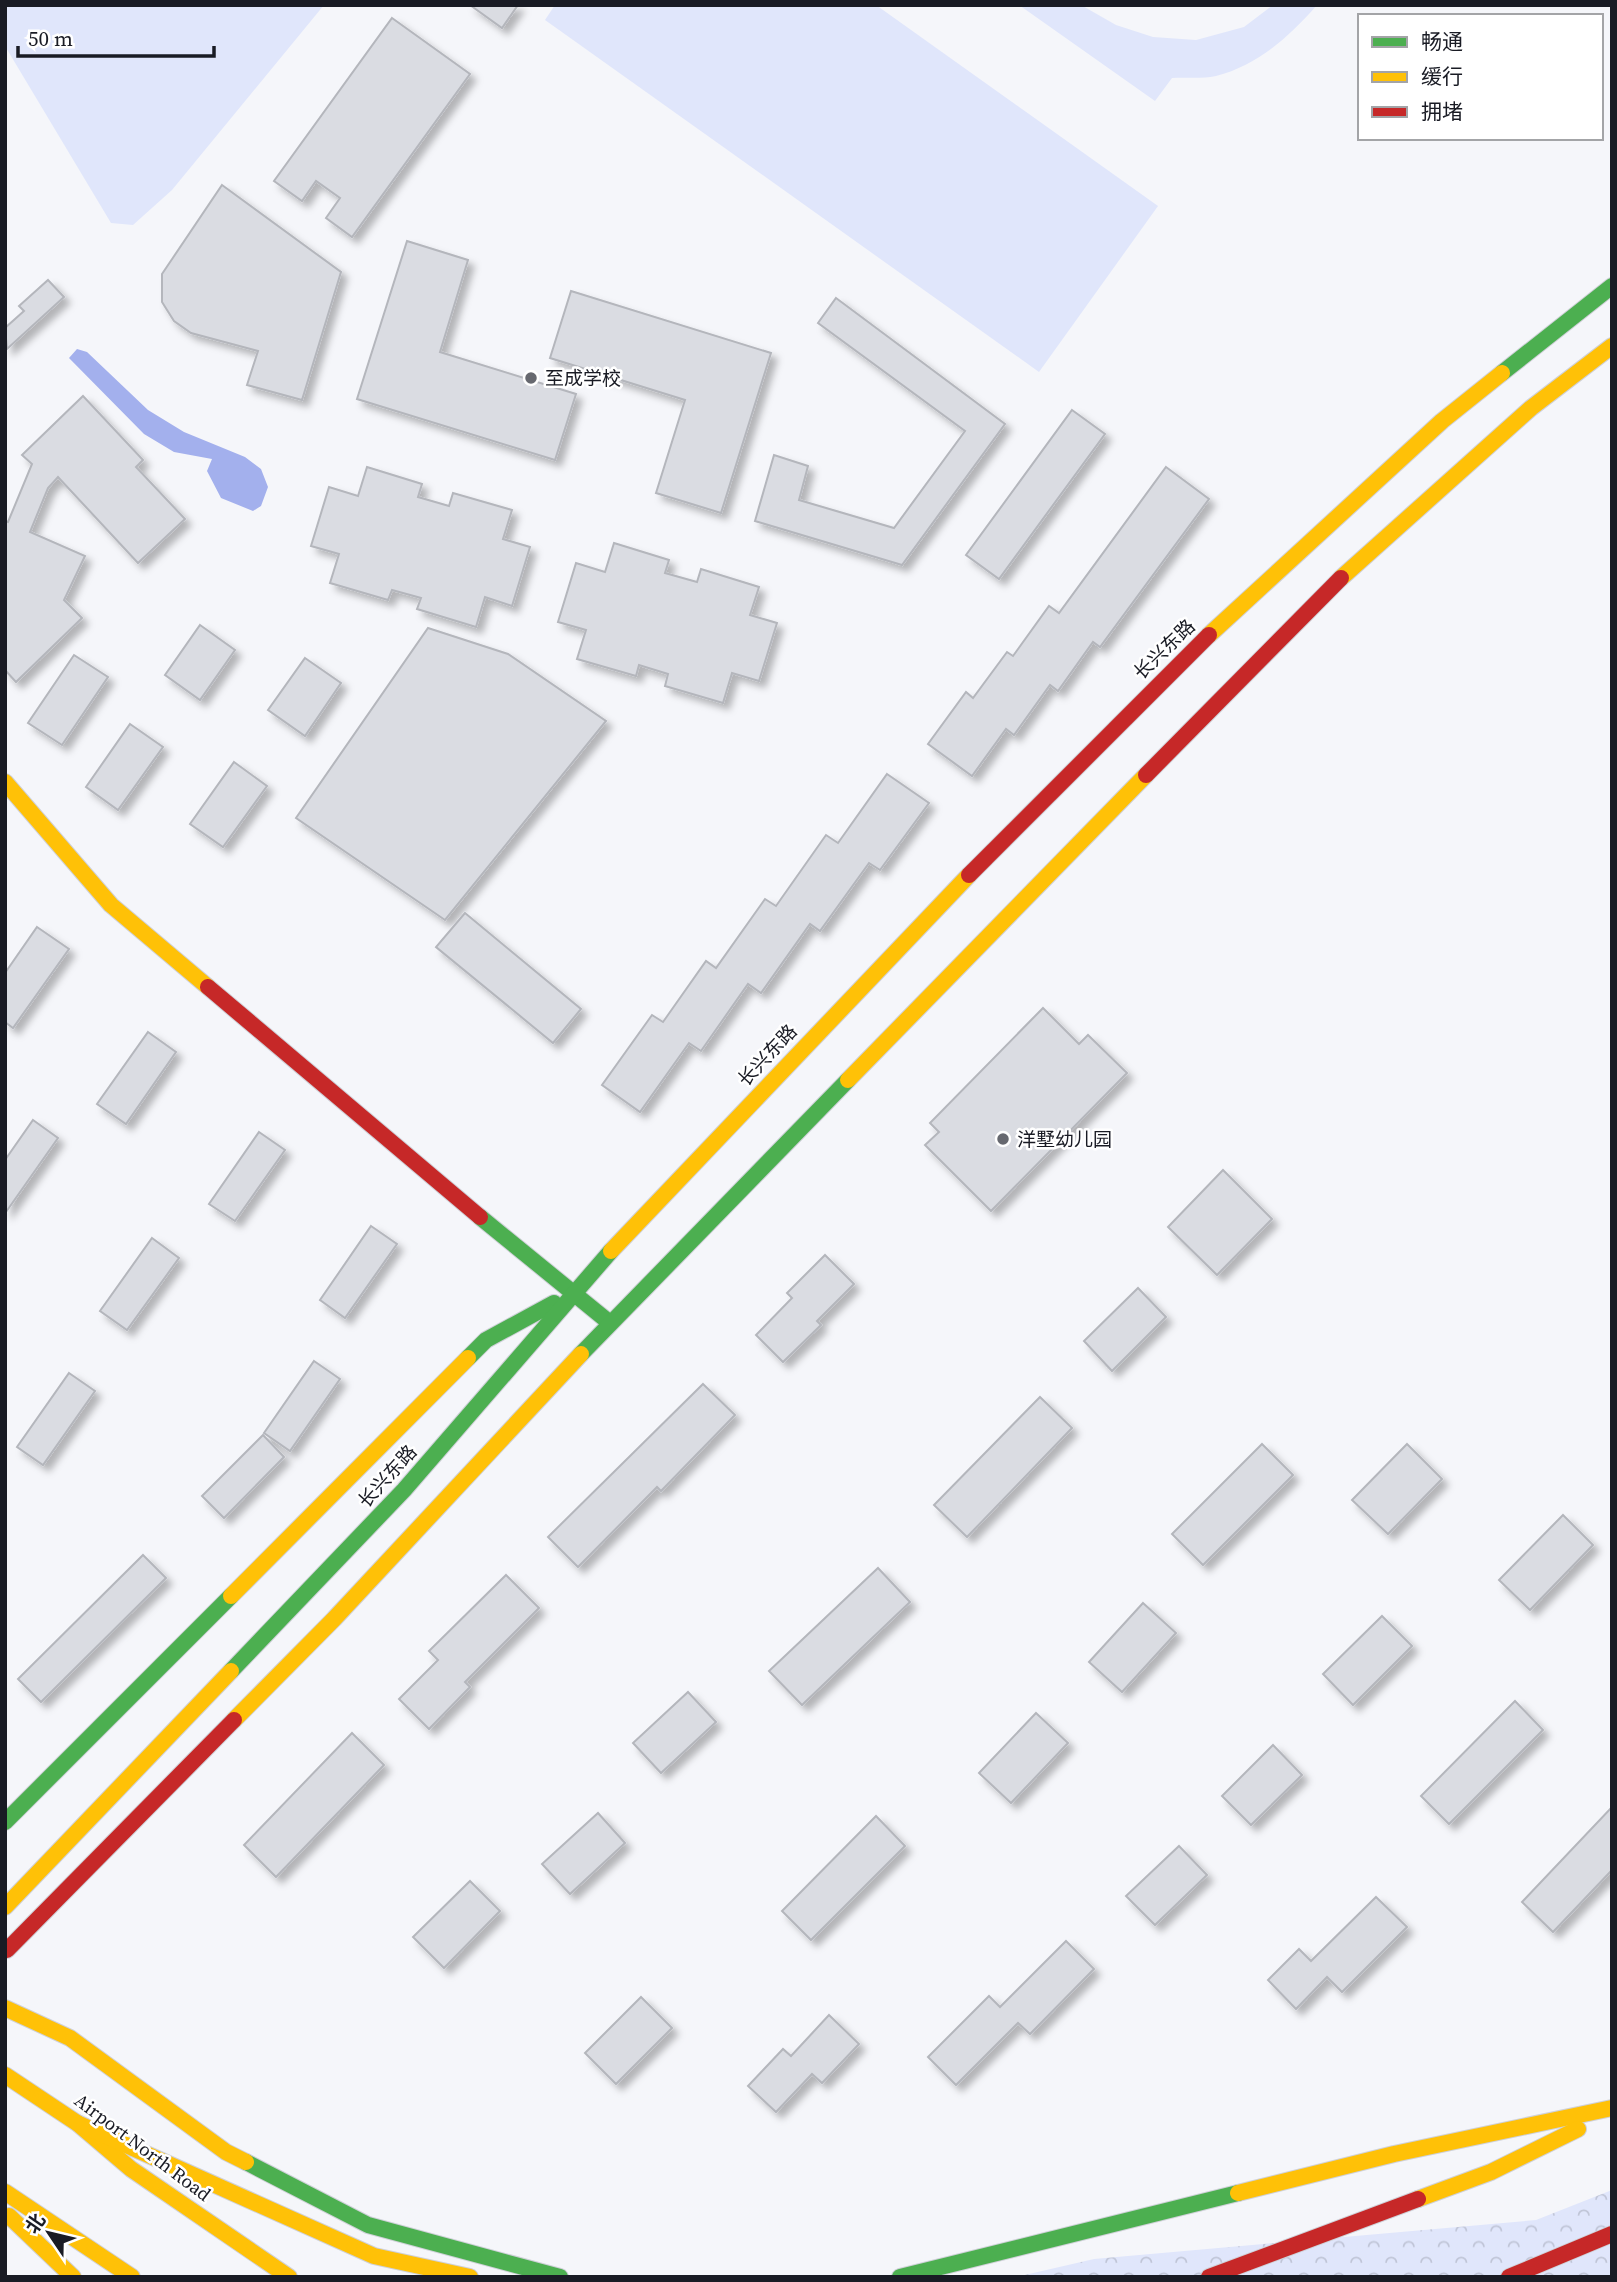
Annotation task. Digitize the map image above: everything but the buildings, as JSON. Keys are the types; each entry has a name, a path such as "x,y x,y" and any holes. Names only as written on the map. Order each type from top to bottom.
{"main road":[{"name":"长兴东路","path":"5,1907 404,1490 570,1294 898,947 1186,656 1442,421 1612,286"},
{"path":"7,1950 334,1619 610,1323 1323,594 1531,408 1612,346"},
{"path":"5,782 111,905 570,1294 610,1323"},
{"path":"5,1822 486,1340 570,1294"},
{"path":"5,2008 70,2038 226,2152 368,2225 560,2277"},
{"name":"Airport North Road","path":"5,2076 77,2123 131,2169 289,2277"},
{"path":"1209,2277 1308,2243 1491,2172 1612,2111"},
{"path":"900,2277 1394,2154 1612,2111"},
{"path":"77,2123 374,2256 470,2277"},
{"path":"5,2192 132,2277"},
{"path":"5,2213 73,2277"},
{"path":"1510,2277 1612,2234"}],"green space":[{"path":"5,5 324,5 172,190 133,225 111,223 5,46"},
{"path":"555,5 876,5 1158,206 1039,372 545,20"},
{"path":"1019,5 1081,5 1116,25 1153,37 1196,40 1244,27 1273,5 1317,5 1284,39 1246,65 1216,76 1172,78 1155,101"},
{"path":"1612,2190 1612,2277 1016,2277 1094,2259 1536,2220"}],"water":[{"path":"77,349 87,352 148,410 184,432 245,457 261,469 268,487 261,506 253,511 221,498 207,471 212,459 174,452 144,434 69,358"}],"traffic: fast":[{"path":"1502,373 1612,286"},
{"path":"581,1354 848,1080"},
{"path":"480,1217 610,1323"},
{"path":"231,1671 404,1490 611,1251"},
{"path":"468,1358 486,1340 554,1303"},
{"path":"5,1822 231,1596"},
{"path":"246,2162 368,2225 560,2277"},
{"path":"900,2277 1238,2193"}],"traffic: slow":[{"path":"1341,578 1531,408 1612,346"},
{"path":"1209,635 1442,421 1502,373"},
{"path":"848,1080 1146,775"},
{"path":"5,782 111,905 208,987"},
{"path":"611,1251 969,875"},
{"path":"234,1720 334,1619 581,1354"},
{"path":"231,1596 468,1358"},
{"path":"5,1907 231,1671"},
{"path":"5,2008 70,2038 226,2152 246,2162"},
{"path":"5,2075 77,2123 131,2169 289,2277"},
{"path":"1238,2193 1394,2154 1612,2108"},
{"path":"77,2123 374,2256 470,2277"},
{"path":"1418,2199 1491,2172 1578,2129"},
{"path":"5,2192 132,2277"},
{"path":"9,2216 73,2277"}],"traffic: jam":[{"path":"1146,775 1341,578"},
{"path":"969,875 1209,635"},
{"path":"208,987 480,1217"},
{"path":"7,1950 234,1720"},
{"path":"1209,2277 1418,2199"},
{"path":"1509,2277 1612,2234"}],"place":[{"name":"至成学校","path":"531,378"},
{"name":"洋墅幼儿园","path":"1003,1139"}]}
